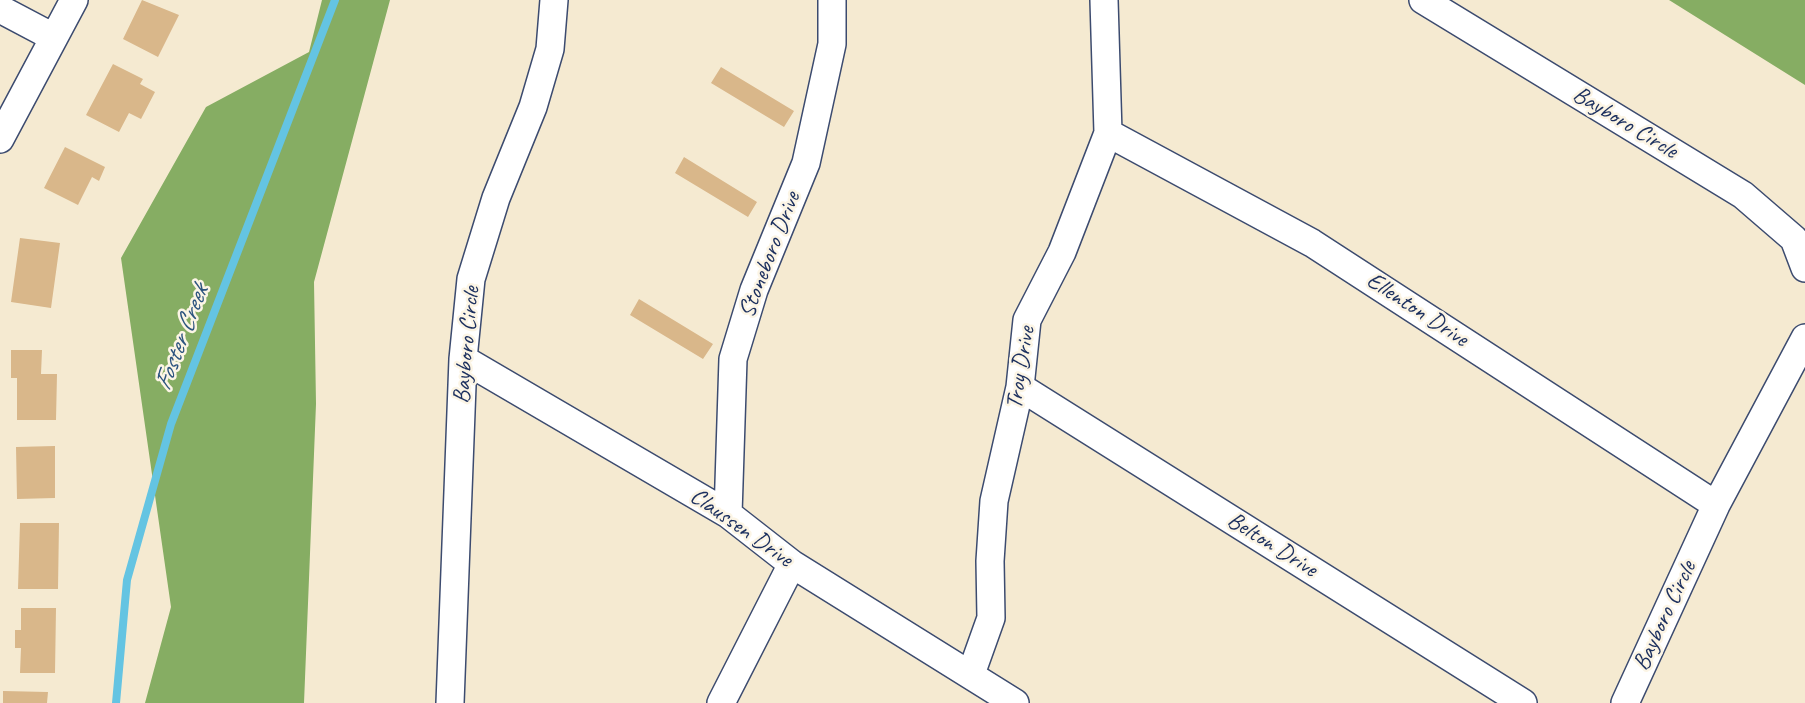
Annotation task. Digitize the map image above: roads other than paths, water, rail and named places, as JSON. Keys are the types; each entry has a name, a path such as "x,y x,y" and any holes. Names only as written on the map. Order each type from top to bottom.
{"street":[{"path":"0,139 74,0"},
{"name":"Bayboro Circle","path":"450,703 463,359 471,279 496,198 533,107 547,58 554,0"},
{"name":"Stoneboro Drive","path":"728,514 733,359 754,290 806,163 832,44 832,0"},
{"name":"Troy Drive","path":"971,674 991,618 990,561 994,501 1020,387 1027,320 1062,252 1108,133 1104,0"},
{"name":"Bayboro Circle","path":"1423,0 1743,195 1794,239 1805,268"},
{"path":"0,9 53,37"},
{"name":"Ellenton Drive","path":"1108,133 1312,243 1716,505"},
{"name":"Bayboro Circle","path":"1625,703 1716,505 1805,338"},
{"name":"Claussen Drive","path":"463,359 728,514 792,564 1015,703"},
{"name":"Belton Drive","path":"1020,387 1523,703"},
{"path":"721,703 792,564"}],"waterway":[{"name":"Foster Creek","path":"116,703 127,580 171,424 335,0"}]}
